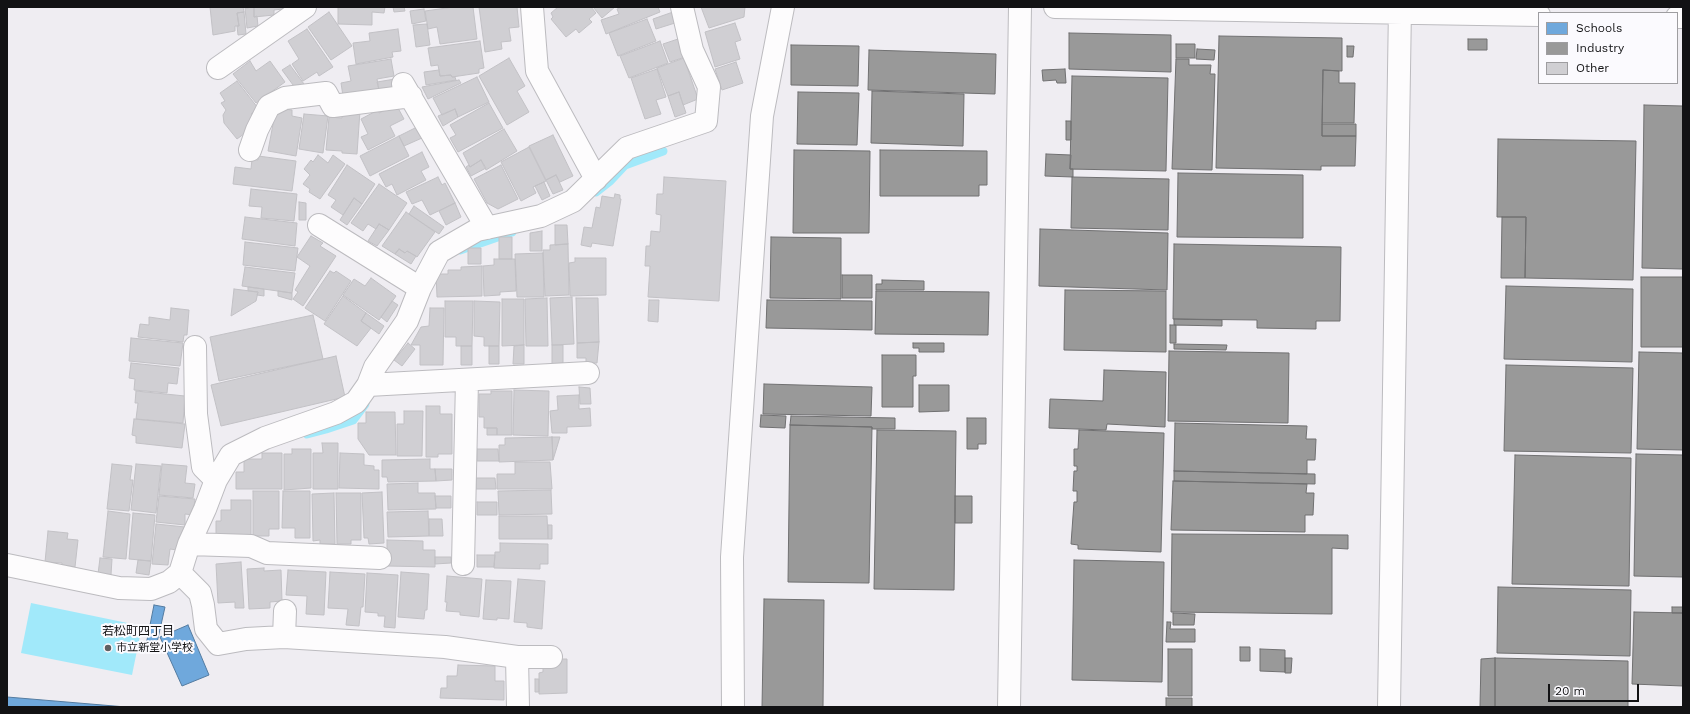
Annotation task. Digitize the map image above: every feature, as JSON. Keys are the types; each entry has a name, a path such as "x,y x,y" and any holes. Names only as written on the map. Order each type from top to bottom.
{"street":[{"path":"218,68 305,7"},
{"path":"532,7 538,71 596,179"},
{"path":"7,565 119,588 151,589 169,582 180,573 189,544 206,509 216,480 231,455 265,438 336,413 356,402 368,385 375,367 407,321 420,288 439,252 477,230 541,216 573,201 627,148 706,121 709,87 692,50 682,7"},
{"path":"733,707 732,557 762,116 783,7"},
{"path":"1009,707 1020,7"},
{"path":"1055,7 1400,10 1538,15"},
{"path":"1389,707 1400,10"},
{"path":"250,150 257,130 269,106 285,98 326,93 333,106 407,90 487,228"},
{"path":"319,225 420,288"},
{"path":"195,347 196,414 203,467 216,480"},
{"path":"368,385 588,373"},
{"path":"463,564 467,380"},
{"path":"189,544 251,546 267,553 380,558"},
{"path":"180,573 200,593 206,629 218,644 246,639 284,637 445,647 517,657 551,656"},
{"path":"284,637 285,611"},
{"path":"517,657 518,707"}],"water":[{"path":"31,603 142,626 132,675 21,653"}],"building: Schools":[{"path":"154,605 165,607 156,647 146,645"},
{"path":"188,625 209,675 182,686 160,637"},
{"path":"7,697 126,707 7,707"}],"building: Industry":[{"path":"1069,33 1171,35 1171,72 1069,69"},
{"path":"1219,36 1342,38 1342,71 1323,70 1322,136 1356,136 1355,166 1321,166 1321,170 1216,168"},
{"path":"1468,39 1487,39 1487,50 1468,50"},
{"path":"1176,44 1195,44 1195,58 1176,58"},
{"path":"791,45 859,46 858,86 791,85"},
{"path":"1347,46 1354,46 1353,57 1347,57"},
{"path":"1197,49 1215,50 1214,60 1196,59"},
{"path":"869,50 996,54 995,94 868,90"},
{"path":"1176,59 1189,59 1189,65 1211,65 1210,74 1215,74 1212,170 1172,169"},
{"path":"1065,69 1066,83 1057,83 1056,80 1043,81 1042,70"},
{"path":"1323,70 1339,71 1339,83 1355,83 1354,123 1322,123"},
{"path":"1072,76 1168,78 1166,171 1070,169"},
{"path":"872,91 964,94 963,146 871,143"},
{"path":"798,92 859,93 857,145 797,144"},
{"path":"1644,105 1683,106 1683,269 1642,268"},
{"path":"1066,121 1071,121 1071,140 1066,140"},
{"path":"1322,124 1356,124 1356,136 1322,136"},
{"path":"1498,139 1636,141 1633,280 1525,278 1526,217 1497,217"},
{"path":"794,150 870,151 869,233 793,233"},
{"path":"880,150 987,151 987,185 979,185 979,196 880,196"},
{"path":"1046,154 1071,155 1070,169 1073,169 1073,177 1045,176"},
{"path":"1178,173 1303,175 1303,238 1177,237"},
{"path":"1072,177 1169,179 1168,230 1071,228"},
{"path":"1502,217 1526,217 1525,278 1501,278"},
{"path":"1040,229 1168,233 1167,290 1039,286"},
{"path":"771,237 841,238 841,299 770,298"},
{"path":"1174,244 1341,247 1340,321 1316,321 1316,329 1257,328 1257,320 1173,319"},
{"path":"842,275 872,275 872,298 842,298"},
{"path":"1641,277 1683,277 1683,347 1641,347"},
{"path":"882,280 924,281 924,290 876,290 876,284 882,284"},
{"path":"1506,286 1633,289 1632,362 1504,359"},
{"path":"1065,290 1166,291 1166,352 1064,350"},
{"path":"876,291 989,292 988,335 875,334"},
{"path":"767,300 872,301 872,330 766,328"},
{"path":"1174,319 1222,320 1222,326 1174,325"},
{"path":"1170,325 1176,325 1176,343 1170,343"},
{"path":"913,343 944,343 944,352 919,352 919,348 913,348"},
{"path":"1174,344 1227,345 1226,350 1174,349"},
{"path":"1169,351 1289,353 1288,423 1168,421"},
{"path":"1639,352 1683,353 1683,450 1637,449"},
{"path":"882,355 916,355 916,376 913,376 913,407 882,407"},
{"path":"1506,365 1633,368 1631,453 1504,451"},
{"path":"1104,370 1166,372 1165,427 1107,424 1106,430 1049,428 1050,399 1103,401"},
{"path":"764,384 872,387 871,416 763,414"},
{"path":"919,385 949,385 949,411 919,412"},
{"path":"761,415 786,416 785,428 760,427"},
{"path":"791,416 895,418 895,429 790,425"},
{"path":"967,418 986,418 986,444 978,444 978,449 967,449"},
{"path":"1175,423 1307,426 1306,439 1316,439 1315,460 1307,460 1307,474 1174,471"},
{"path":"790,425 872,427 869,583 788,582"},
{"path":"877,430 956,431 954,590 874,589"},
{"path":"1079,430 1164,433 1161,552 1078,549 1078,545 1071,544 1074,502 1077,502 1077,491 1073,491 1074,471 1077,471 1077,466 1074,466 1074,449 1078,449"},
{"path":"1636,454 1683,455 1683,577 1634,576"},
{"path":"1515,455 1631,458 1629,586 1512,584"},
{"path":"1174,471 1315,474 1315,484 1174,481"},
{"path":"1173,481 1307,484 1306,493 1314,493 1313,515 1305,515 1305,532 1171,530"},
{"path":"955,496 972,496 972,523 955,523"},
{"path":"1172,534 1348,535 1348,549 1332,548 1332,614 1171,612"},
{"path":"1074,560 1164,562 1162,682 1072,680"},
{"path":"1498,587 1631,590 1630,656 1497,653"},
{"path":"764,599 824,600 823,707 762,707"},
{"path":"1672,607 1683,607 1683,613 1672,613"},
{"path":"1634,612 1683,613 1683,686 1632,684"},
{"path":"1173,613 1195,614 1194,625 1173,625"},
{"path":"1167,622 1171,622 1170,629 1195,629 1195,642 1166,642"},
{"path":"1240,647 1250,647 1250,661 1240,661"},
{"path":"1168,649 1192,649 1192,696 1168,696"},
{"path":"1260,649 1285,650 1285,672 1260,671"},
{"path":"1285,658 1292,658 1291,673 1285,673"},
{"path":"1495,658 1628,661 1628,707 1495,707"},
{"path":"1495,658 1495,707 1480,707 1481,659"},
{"path":"1166,698 1192,698 1192,707 1166,707"}],"building: Other":[{"path":"210,7 243,7 244,12 237,13 239,26 235,26 235,31 213,35"},
{"path":"254,7 283,7 283,9 274,10 274,15 254,17"},
{"path":"254,7 254,17 257,16 258,26 247,28 245,8"},
{"path":"338,7 385,7 384,13 372,12 372,25 338,24"},
{"path":"393,7 404,7 405,11 394,12"},
{"path":"454,7 473,7 477,39 440,44 437,27 428,29 425,11"},
{"path":"479,7 517,7 519,27 509,28 511,41 501,42 502,49 485,52"},
{"path":"558,7 591,7 596,13 589,19 592,22 579,33 576,29 566,37 551,19 553,17 551,13"},
{"path":"593,7 615,7 602,18"},
{"path":"622,7 658,7 660,12 606,34 601,20 619,14 617,9"},
{"path":"701,7 745,7 744,17 709,28"},
{"path":"424,9 426,21 412,24 410,11"},
{"path":"244,12 246,34 238,35 237,26 239,26 237,13"},
{"path":"329,12 352,46 331,60 308,27"},
{"path":"673,12 675,23 656,29 653,19"},
{"path":"647,19 656,41 618,56 609,33"},
{"path":"735,23 741,40 735,42 740,59 715,67 705,32"},
{"path":"427,24 430,45 416,47 413,25"},
{"path":"307,29 333,67 319,76 317,72 303,81 292,64 299,59 288,41"},
{"path":"398,29 401,51 392,52 393,57 356,64 353,43 370,41 369,33"},
{"path":"678,39 685,57 670,62 663,44"},
{"path":"480,41 484,68 479,69 479,73 452,77 451,75 440,76 438,65 431,66 428,48"},
{"path":"660,41 668,63 629,78 620,56"},
{"path":"509,58 525,86 517,91 529,112 507,125 479,76"},
{"path":"684,58 698,99 683,105 679,92 668,96 657,68"},
{"path":"391,59 394,76 377,79 379,90 343,96 341,83 351,81 348,66"},
{"path":"250,61 256,71 270,61 285,82 256,103 233,74"},
{"path":"736,62 743,83 722,90 715,69"},
{"path":"290,65 304,84 296,89 282,70"},
{"path":"657,69 666,97 656,100 661,114 645,119 631,78"},
{"path":"439,70 440,76 451,75 452,77 455,77 456,80 426,85 424,72"},
{"path":"477,77 489,102 458,117 455,109 442,115 433,98"},
{"path":"395,79 397,87 379,90 377,82"},
{"path":"459,80 461,83 428,99 422,87"},
{"path":"237,81 258,108 251,114 259,123 237,139 224,123 223,115 226,110 221,103 225,101 220,93"},
{"path":"679,92 686,113 675,117 668,96"},
{"path":"489,103 503,128 458,152 450,138 456,135 450,125"},
{"path":"391,107 398,108 404,119 390,126 395,136 368,150 361,137 368,134 361,119 378,110 379,113"},
{"path":"276,108 292,110 292,116 302,118 296,156 268,151"},
{"path":"455,109 458,117 443,126 438,116"},
{"path":"360,111 357,154 326,150 329,117 342,118 342,114"},
{"path":"304,114 328,116 323,153 299,149"},
{"path":"417,127 422,138 404,146 399,136"},
{"path":"504,129 517,151 486,170 481,160 470,167 463,153"},
{"path":"553,135 573,176 560,182 556,175 546,180 529,146"},
{"path":"399,136 409,156 370,176 360,156"},
{"path":"529,147 546,181 533,187 536,193 521,201 501,162"},
{"path":"422,152 429,167 421,171 426,180 397,195 392,184 386,187 379,174"},
{"path":"318,155 328,163 333,155 345,164 320,199 309,192 310,189 303,184 310,175 304,169 311,160 313,162"},
{"path":"258,156 296,161 292,191 233,184 235,167 251,169 252,159 258,160"},
{"path":"481,160 486,168 471,176 466,167 469,165 470,167"},
{"path":"347,165 375,184 362,204 354,198 343,215 331,207 336,200 328,195"},
{"path":"501,165 518,199 498,209 487,203 474,179"},
{"path":"556,175 563,190 553,194 546,180"},
{"path":"438,177 442,185 445,183 455,203 430,215 422,200 412,204 406,192"},
{"path":"664,177 726,181 719,301 648,297 650,266 645,266 646,246 650,246 651,231 660,232 661,215 656,214 657,194 663,194"},
{"path":"544,182 550,196 542,200 535,186"},
{"path":"379,184 407,203 389,230 379,224 376,229 368,224 363,231 351,223"},
{"path":"251,189 297,194 294,221 261,218 262,207 249,206"},
{"path":"615,194 620,195 621,199 613,246 592,243 591,247 581,245 584,227 592,228 596,207 600,208 602,196 614,198"},
{"path":"354,198 362,204 347,225 340,220"},
{"path":"299,202 306,203 306,220 299,220"},
{"path":"455,203 461,217 446,225 439,211"},
{"path":"414,206 444,227 439,234 409,214"},
{"path":"406,212 435,232 417,257 407,251 405,253 399,249 395,254 382,246"},
{"path":"245,217 297,223 295,246 242,239"},
{"path":"379,224 389,230 377,246 368,241"},
{"path":"555,225 567,225 568,244 555,245"},
{"path":"542,231 542,251 530,251 530,233"},
{"path":"311,236 323,243 320,246 336,256 303,306 293,299 298,292 295,290 310,266 297,257"},
{"path":"499,237 512,237 512,259 499,259"},
{"path":"245,242 298,248 295,271 243,265"},
{"path":"568,244 569,295 545,296 543,250 550,250 550,245"},
{"path":"468,248 481,248 481,264 468,264"},
{"path":"399,249 405,253 407,251 416,256 411,264 395,254"},
{"path":"543,253 544,297 517,297 515,254"},
{"path":"575,258 606,258 606,295 570,296 569,263 575,262"},
{"path":"494,259 515,259 516,291 500,292 500,295 484,296 483,266 494,265"},
{"path":"482,266 482,296 437,297 436,274 448,274 448,270 461,270 461,267"},
{"path":"245,267 295,273 292,293 242,286"},
{"path":"330,271 334,273 336,271 351,281 325,321 305,308"},
{"path":"371,278 396,296 379,320 343,295 354,279 365,286"},
{"path":"248,287 264,289 264,296 257,295 258,292 248,291"},
{"path":"234,289 258,292 256,301 231,316"},
{"path":"278,291 292,293 292,300 278,296"},
{"path":"343,296 366,313 361,321 371,328 357,346 324,324"},
{"path":"572,297 574,344 552,345 550,298"},
{"path":"547,298 548,346 526,346 525,299"},
{"path":"576,298 598,298 599,342 577,343"},
{"path":"502,299 524,299 524,345 502,346"},
{"path":"649,300 659,300 658,322 648,321"},
{"path":"392,301 398,305 387,322 381,317"},
{"path":"445,301 473,301 472,346 456,346 456,337 445,337"},
{"path":"474,301 500,302 499,346 484,346 484,337 474,336"},
{"path":"171,308 189,310 187,335 184,335 183,342 138,337 140,324 149,325 149,317 170,320"},
{"path":"430,308 444,308 443,365 420,365 420,345 411,345 421,327 429,326"},
{"path":"366,313 384,326 379,334 361,321"},
{"path":"313,315 323,359 219,381 210,337"},
{"path":"131,338 183,343 180,366 129,361"},
{"path":"599,342 597,363 586,363 586,358 577,358 577,343"},
{"path":"408,343 415,349 402,366 394,360"},
{"path":"524,345 524,364 513,364 514,346"},
{"path":"552,345 563,345 563,363 552,364"},
{"path":"461,346 472,346 472,365 461,365"},
{"path":"489,346 499,346 499,364 489,364"},
{"path":"336,356 345,397 221,426 211,385"},
{"path":"131,363 179,368 177,384 168,383 167,393 134,390 135,379 129,378"},
{"path":"579,387 590,388 591,404 580,404"},
{"path":"514,390 549,391 548,436 513,435"},
{"path":"136,391 185,396 183,423 136,419 138,403 135,403"},
{"path":"491,391 512,391 512,435 497,435 497,428 484,428 484,417 479,417 479,394 491,394"},
{"path":"579,395 579,409 590,408 591,426 567,427 567,433 552,433 550,411 558,410 557,396"},
{"path":"426,406 440,406 440,414 452,414 452,454 438,454 438,457 426,457"},
{"path":"404,411 423,411 422,456 397,456 397,424 404,424"},
{"path":"366,412 395,412 396,455 369,455 358,439 358,423 366,423"},
{"path":"134,419 185,424 182,448 136,443 136,436 132,435"},
{"path":"487,428 497,428 497,435 487,435"},
{"path":"552,437 560,437 553,460"},
{"path":"552,437 553,460 499,462 499,445 505,445 505,438"},
{"path":"322,443 338,443 338,489 313,489 313,453 323,453"},
{"path":"292,449 311,449 311,488 284,490 284,454 292,454"},
{"path":"477,449 498,449 499,461 477,461"},
{"path":"262,453 282,453 282,489 236,489 236,472 244,472 244,459 262,459"},
{"path":"340,453 364,454 364,465 374,466 374,470 379,470 379,489 339,488"},
{"path":"430,459 430,469 435,469 436,481 388,482 387,477 382,477 382,460"},
{"path":"515,462 550,462 552,489 497,489 497,474 515,474"},
{"path":"112,464 132,466 130,480 133,480 129,511 107,509"},
{"path":"136,464 161,466 156,513 131,510"},
{"path":"162,464 187,466 185,483 195,484 193,498 159,495"},
{"path":"435,469 452,469 452,480 436,481"},
{"path":"476,478 495,478 496,489 476,489"},
{"path":"418,483 418,493 435,493 436,509 388,510 387,484"},
{"path":"551,490 552,514 499,515 498,491"},
{"path":"253,491 279,491 279,529 269,529 269,536 253,536"},
{"path":"283,491 310,491 310,538 295,538 295,528 282,528"},
{"path":"382,492 384,543 369,544 368,538 364,538 362,493"},
{"path":"334,493 335,544 320,544 320,540 313,541 312,494"},
{"path":"336,493 361,493 361,540 351,540 351,544 337,544"},
{"path":"159,496 195,499 193,515 185,514 185,525 156,522"},
{"path":"435,496 451,496 451,508 436,508"},
{"path":"231,500 251,500 251,536 216,537 216,521 221,521 221,510 231,510"},
{"path":"477,502 497,502 497,515 477,515"},
{"path":"108,511 130,514 126,559 103,557"},
{"path":"428,511 429,536 388,537 387,512"},
{"path":"133,513 155,515 151,561 129,559"},
{"path":"499,516 547,516 548,539 499,539"},
{"path":"429,519 442,519 443,536 429,536"},
{"path":"156,524 185,527 184,538 179,537 177,550 170,549 168,565 152,564"},
{"path":"548,525 552,525 552,539 548,539"},
{"path":"48,531 68,533 67,539 78,540 75,567 62,565 62,563 45,562"},
{"path":"387,540 423,541 423,550 435,550 435,567 387,566"},
{"path":"500,543 548,544 548,564 540,564 540,569 494,568 495,552 500,552"},
{"path":"477,555 495,555 494,567 477,567"},
{"path":"435,557 451,557 451,563 435,564"},
{"path":"100,558 112,559 111,575 98,574"},
{"path":"138,560 151,561 149,575 136,573"},
{"path":"241,562 244,608 235,608 235,602 218,603 216,564"},
{"path":"264,568 264,571 281,570 282,601 270,602 270,608 249,609 247,569"},
{"path":"288,570 326,572 324,615 306,614 307,596 286,595"},
{"path":"330,572 365,574 363,607 361,607 359,626 346,625 348,609 328,608"},
{"path":"401,572 429,574 427,610 425,610 424,619 398,617"},
{"path":"367,573 398,575 395,628 384,627 385,616 378,616 378,613 365,612"},
{"path":"447,576 482,579 479,617 460,615 460,612 446,611 447,602 445,602"},
{"path":"518,579 545,581 542,629 527,627 527,623 514,622"},
{"path":"486,580 511,581 509,619 483,619"},
{"path":"552,659 567,659 567,693 539,694 539,673 543,672 543,668 552,668"},
{"path":"458,665 495,666 495,681 504,681 504,700 440,698 441,688 447,688 447,676 457,676"},
{"path":"535,679 539,679 539,692 535,692"}],"waterway":[{"path":"596,192 610,181 625,165 663,151"},
{"path":"460,250 512,232"},
{"path":"307,434 353,420 365,404"}],"place":[{"name":"市立新堂小学校","path":"108,648"}],"district":[{"name":"若松町四丁目","path":"138,631"}]}
